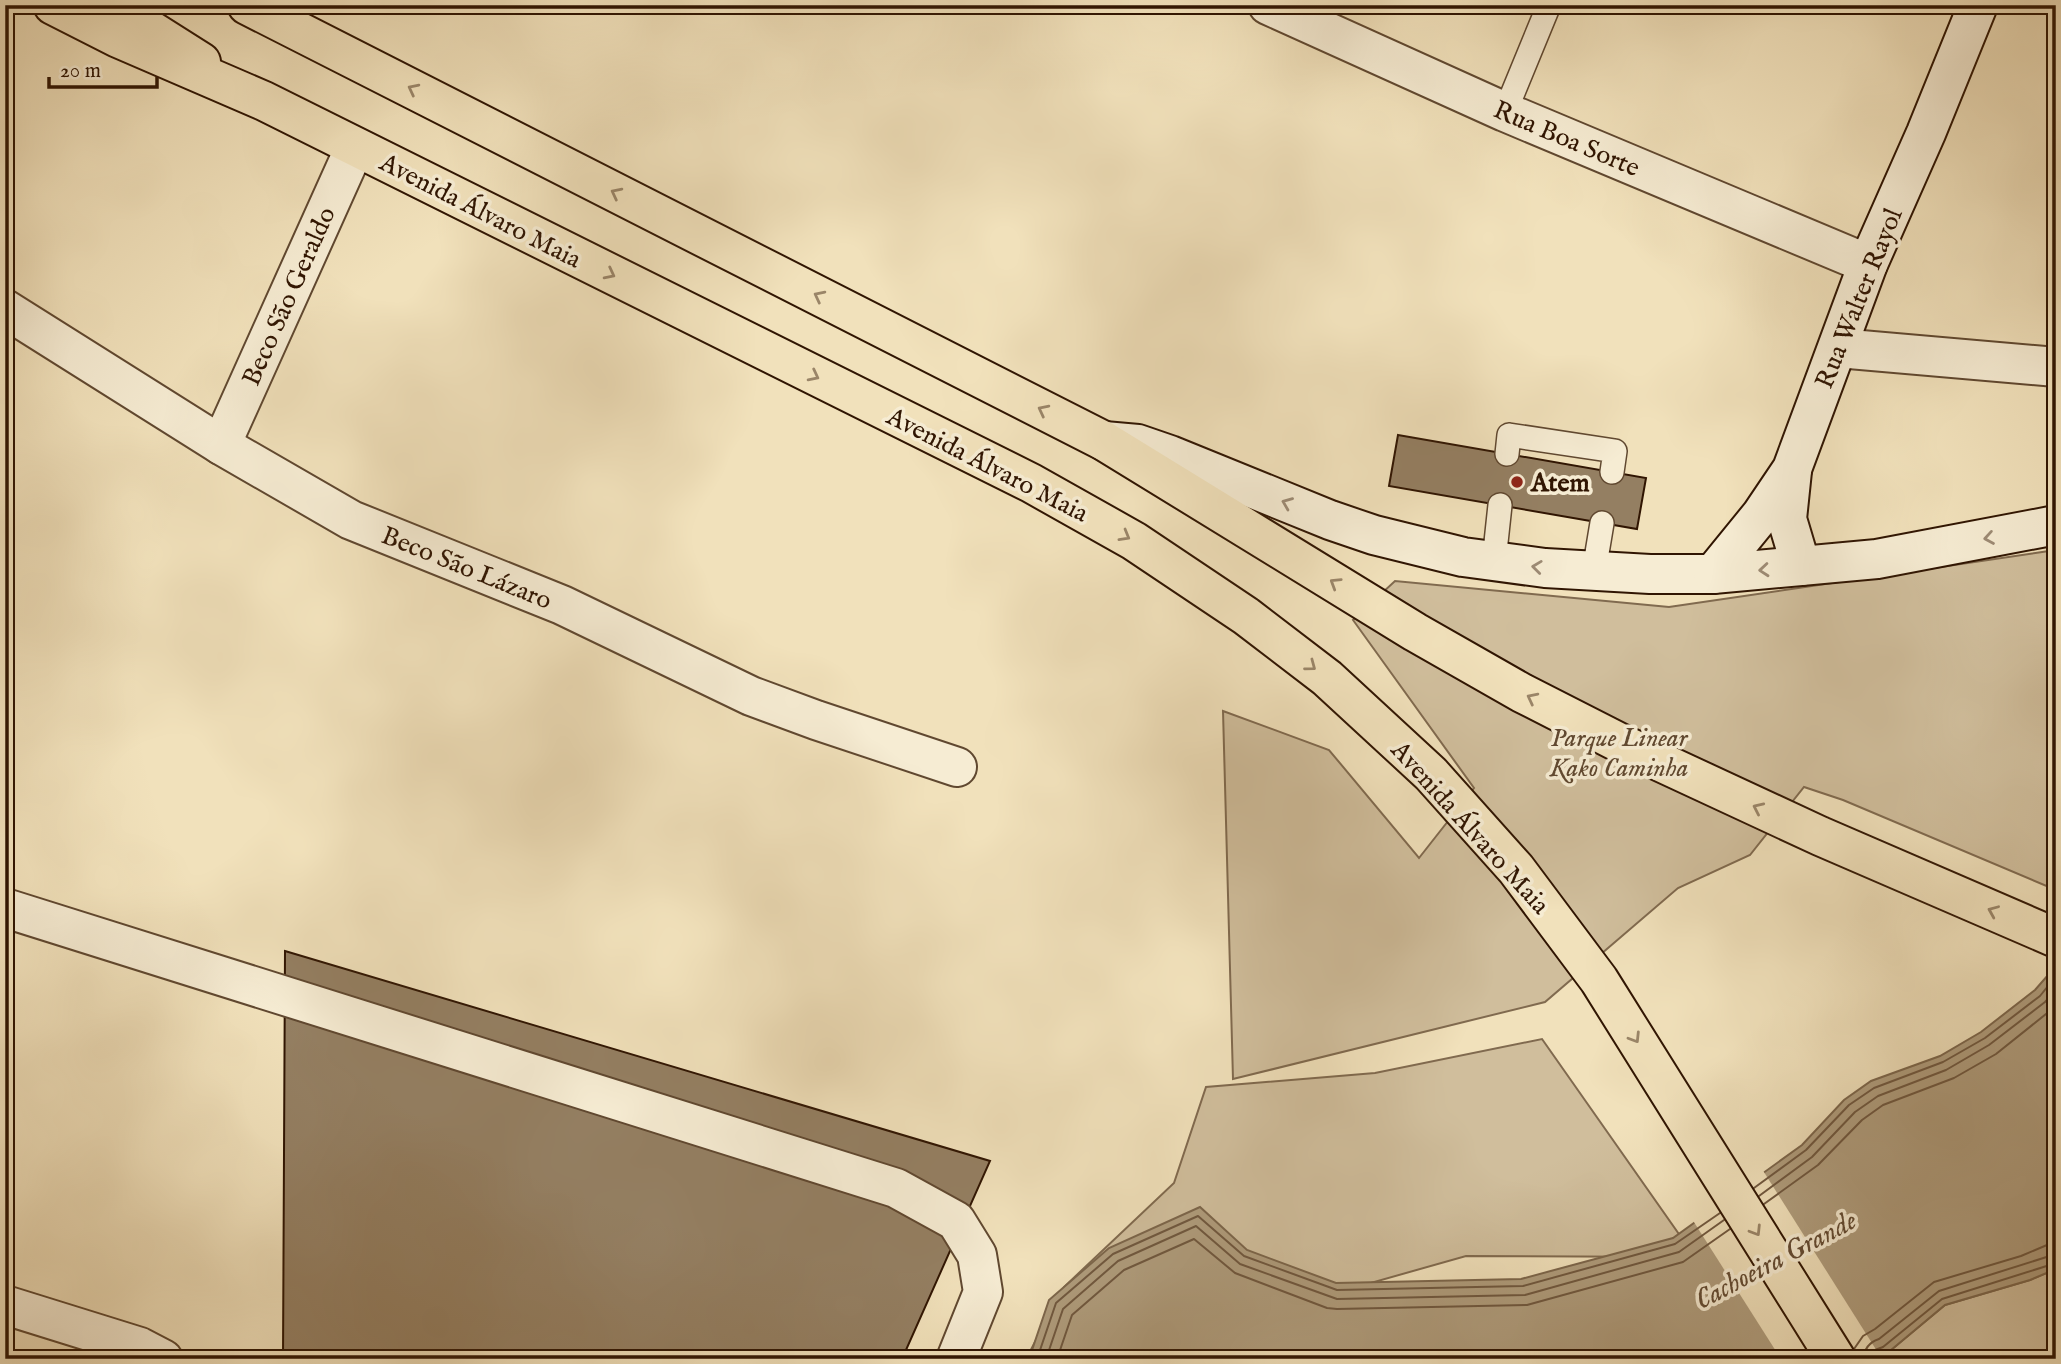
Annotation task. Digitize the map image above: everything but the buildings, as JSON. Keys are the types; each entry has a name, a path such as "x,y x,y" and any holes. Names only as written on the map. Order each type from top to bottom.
{"main road":[{"path":"53,5 118,38 264,101"},
{"path":"111,5 264,101"},
{"path":"259,8 1104,441 1415,632 1522,693 1624,746 1820,836 2056,938"},
{"name":"Avenida Álvaro Maia","path":"264,101 1031,483 1134,541 1247,616 1327,678 1431,774 1516,869 1599,981 1836,1359"}],"street":[{"name":"Rua Boa Sorte","path":"1268,5 1505,112 1868,264"},
{"name":"Rua Walter Rayol","path":"1713,574 1792,469 1868,264 1932,120 1978,5"},
{"name":"Beco São Geraldo","path":"221,445 355,147"},
{"name":"Beco São Lázaro","path":"5,309 221,445 351,520 562,605 751,696 957,767"},
{"path":"1838,348 2056,367"},
{"path":"1104,441 1138,444 1330,520 1422,548 1494,561 1594,571 1713,574 1877,559 2056,525"},
{"path":"1792,469 1787,519 1801,566"},
{"path":"5,908 896,1188 956,1221 977,1255 983,1292 956,1359"},
{"path":"5,1305 140,1347 163,1359"}],"lane":[{"path":"1505,112 1549,5"},
{"path":"1507,454 1509,435 1615,451 1612,472"},
{"path":"1494,561 1500,505"},
{"path":"1594,571 1602,523"}],"green space":[{"name":"Parque Linear Kako Caminha","path":"2056,550 2056,890 1843,800 1804,787 1750,855 1678,888 1545,1002 1233,1079 1223,711 1329,750 1419,858 1474,788 1353,620 1395,581 1669,607"},
{"path":"1542,1039 1695,1257 1466,1256 1194,1333 1170,1359 1026,1359 1064,1287 1174,1183 1206,1087 1375,1073"},
{"path":"2056,1269 2056,1359 1884,1359 1885,1355 1945,1305 2030,1280"}],"water":[{"name":"Cachoeira Grande","path":"2056,966 2056,1269 2030,1280 1945,1305 1885,1355 1822,1359 1029,1359 1049,1300 1109,1248 1200,1207 1247,1250 1336,1283 1521,1279 1673,1238 1802,1145 1844,1100 1871,1081 1940,1056 1981,1032 2035,990"}],"pier":[{"path":"1762,1169 1882,1359 1781,1359 1692,1219"}],"place":[{"name":"Atem","path":"1517,482"}]}
